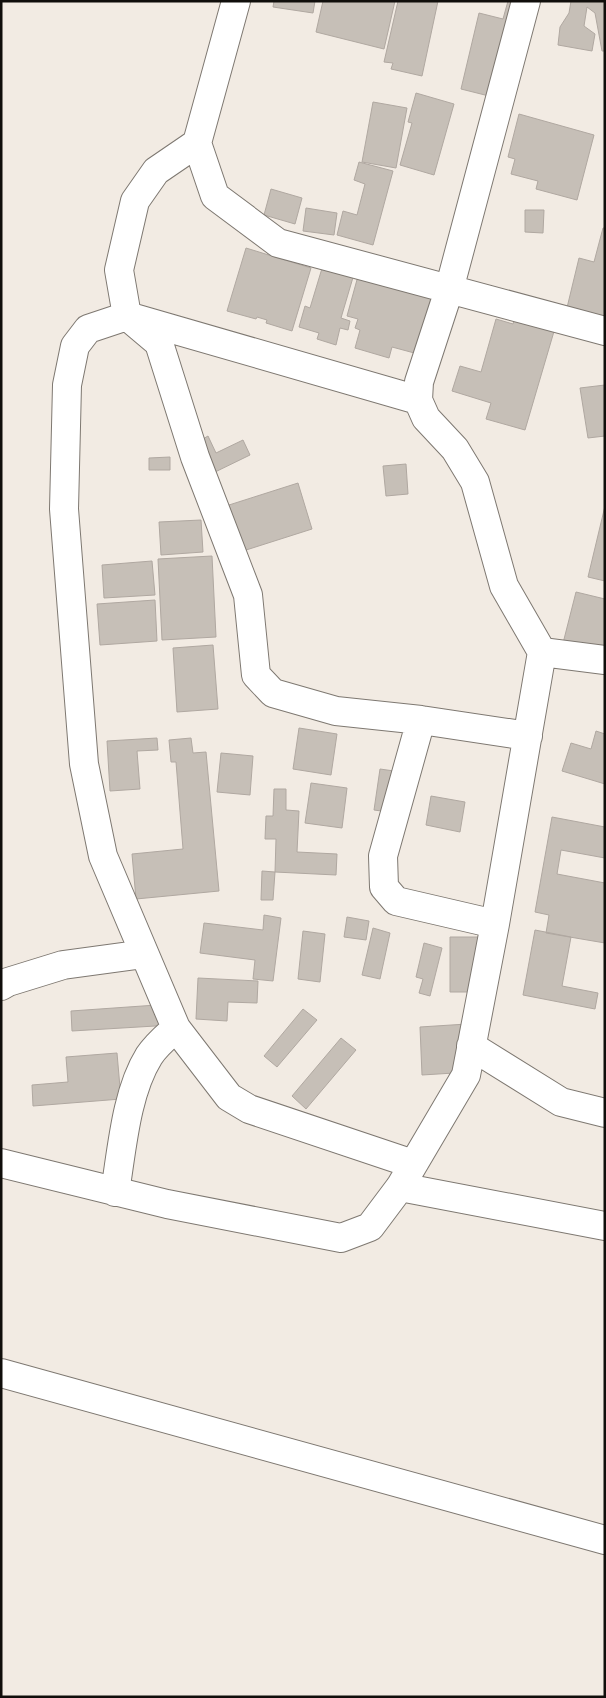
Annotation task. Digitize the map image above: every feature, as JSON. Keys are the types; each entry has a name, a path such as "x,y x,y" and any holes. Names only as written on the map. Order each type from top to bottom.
{"street":[{"path":"236,1 197,143 215,196 278,243 605,331"},
{"path":"1,1164 167,1204 340,1238 370,1227 407,1176 466,1075 495,924 542,652 504,586 475,482 455,449 426,418 418,400 418,382 449,290 526,1"},
{"path":"197,143 156,171 135,201 119,270 127,316 159,344 195,457 248,595 256,675 273,693 336,711 421,720 528,736"},
{"path":"418,400 127,316 88,329 75,346 68,385 64,509 84,764 103,856 176,1028 229,1097 242,1105 407,1176 605,1226"},
{"path":"542,652 605,660"},
{"path":"421,720 383,856 384,887 396,901 495,924"},
{"path":"1,986 8,982 63,965 144,954"},
{"path":"115,1192 125,1129 140,1072 150,1054 176,1028"},
{"path":"471,1046 561,1102 605,1113"},
{"path":"1,1373 605,1540"}],"building":[{"path":"274,1 315,1 313,13 273,7"},
{"path":"323,1 395,1 384,49 316,32"},
{"path":"398,1 438,1 422,76 391,69 393,63 384,62"},
{"path":"508,1 529,1 505,100 461,89 479,13 503,19"},
{"path":"571,1 605,1 605,51 602,51 595,13 587,7 584,26 595,34 592,51 558,45 560,27 569,13"},
{"path":"416,93 454,104 434,175 400,165 412,123 408,122"},
{"path":"373,102 407,108 396,168 362,162"},
{"path":"519,114 594,135 577,200 536,189 538,181 511,174 515,159 508,157"},
{"path":"359,162 393,171 373,245 337,235 343,211 357,215 365,184 354,180"},
{"path":"271,189 302,198 295,224 264,215"},
{"path":"306,208 337,213 334,235 303,231"},
{"path":"525,210 544,210 543,233 525,232"},
{"path":"603,228 605,228 605,324 565,316 579,258 594,262"},
{"path":"246,248 311,268 292,331 266,323 267,320 227,311"},
{"path":"323,265 354,274 341,318 350,321 348,330 340,328 336,345 317,339 319,333 299,327 305,306 310,308"},
{"path":"358,276 434,297 418,354 392,347 389,358 355,348 360,330 355,328 358,319 347,316"},
{"path":"515,317 555,328 525,430 486,419 491,403 452,391 460,366 481,372 496,319 513,324"},
{"path":"605,385 605,436 588,438 580,388"},
{"path":"208,436 216,453 243,440 250,455 213,473 198,442"},
{"path":"170,457 170,470 149,470 149,458"},
{"path":"406,464 408,494 386,496 383,466"},
{"path":"298,483 312,529 243,551 229,505"},
{"path":"605,506 605,581 588,577"},
{"path":"201,520 203,552 161,555 159,522"},
{"path":"212,556 216,637 162,640 158,559"},
{"path":"152,561 155,595 104,598 102,565"},
{"path":"576,592 605,599 605,667 560,655"},
{"path":"155,600 157,641 100,645 97,604"},
{"path":"213,645 218,709 177,712 173,648"},
{"path":"299,728 337,734 331,775 293,769"},
{"path":"596,731 605,734 605,784 562,771 571,743 591,749"},
{"path":"157,738 158,750 137,751 140,789 110,791 107,741"},
{"path":"191,738 193,753 206,752 219,891 136,899 132,854 183,849 176,762 171,762 169,740"},
{"path":"221,753 253,756 250,795 217,792"},
{"path":"380,769 401,772 396,813 374,810"},
{"path":"311,783 347,788 342,828 305,823"},
{"path":"274,789 286,789 286,810 299,811 297,852 337,854 336,875 275,872 276,839 265,839 266,816 273,816"},
{"path":"431,796 465,802 460,832 426,825"},
{"path":"552,817 605,827 605,858 561,850 557,874 605,883 605,943 546,933 549,915 535,912"},
{"path":"262,871 275,872 273,900 261,900"},
{"path":"264,915 281,918 273,981 253,979 255,960 200,953 204,923 263,930"},
{"path":"347,917 369,921 366,940 344,937"},
{"path":"373,928 390,933 380,979 362,975"},
{"path":"535,930 571,937 562,986 598,993 595,1009 523,995"},
{"path":"303,931 325,934 320,982 298,979"},
{"path":"450,937 482,937 482,992 450,992"},
{"path":"424,943 442,948 430,996 419,993 423,979 416,977"},
{"path":"198,978 258,981 257,1003 228,1002 227,1021 196,1019"},
{"path":"171,1004 172,1025 72,1031 71,1011"},
{"path":"303,1009 317,1020 277,1067 264,1056"},
{"path":"467,1024 470,1072 422,1075 420,1027"},
{"path":"341,1038 356,1050 306,1109 292,1096"},
{"path":"117,1053 121,1099 33,1106 32,1085 68,1082 66,1057"}]}
